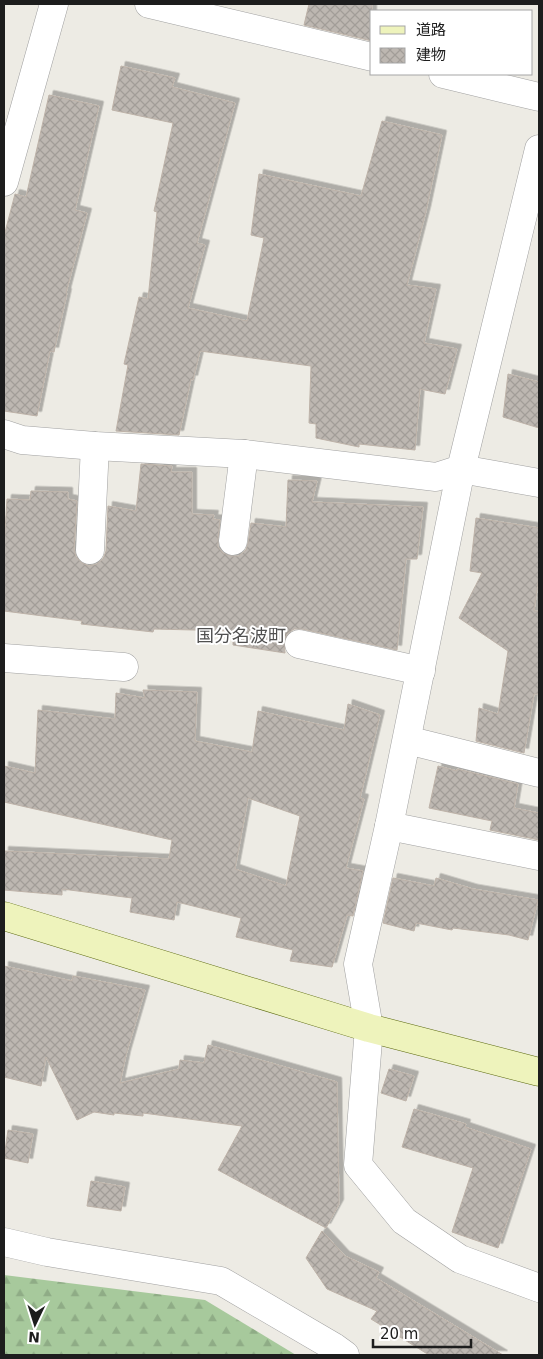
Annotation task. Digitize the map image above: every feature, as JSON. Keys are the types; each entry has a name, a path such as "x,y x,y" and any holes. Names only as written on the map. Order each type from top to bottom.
{"street":[{"path":"4,182 54,4"},
{"path":"149,4 370,56"},
{"path":"446,75 539,97"},
{"path":"539,149 461,469 389,826 358,964 369,1028 358,1165 404,1221 412,1227 460,1259 539,1288"},
{"path":"4,434 22,440 244,454 436,477 461,469 539,483"},
{"path":"90,550 95,446"},
{"path":"234,542 244,454"},
{"path":"299,644 421,671"},
{"path":"4,658 124,667"},
{"path":"406,740 539,773"},
{"path":"389,826 539,856"},
{"path":"4,916 369,1028 539,1072"},
{"path":"4,1242 47,1252 221,1281 345,1355"}],"green space":[{"path":"4,1275 205,1300 296,1355 4,1355"}],"building":[{"path":"309,4 372,4 372,10 370,10 370,41 304,25"},
{"path":"121,66 175,78 172,87 235,103 197,243 205,245 188,308 247,321 264,238 251,235 259,174 361,196 382,121 442,135 426,211 407,285 436,289 424,343 457,349 445,394 420,389 415,450 359,444 359,447 316,438 316,424 309,423 311,366 200,351 193,380 191,379 179,435 116,431 128,365 124,364 139,297 148,299 157,212 154,211 173,123 112,110"},
{"path":"49,95 99,106 75,210 87,213 66,293 54,352 50,351 37,416 4,411 4,236 15,194 26,197"},
{"path":"508,374 539,382 539,428 503,417"},
{"path":"141,464 172,466 171,472 192,472 192,514 214,515 213,519 220,520 218,547 223,553 231,556 239,556 246,550 251,523 286,527 288,480 317,481 312,502 423,507 417,559 406,559 397,650 302,629 294,629 287,634 284,641 285,653 233,645 233,631 154,629 153,632 81,624 82,621 4,611 4,546 7,499 30,500 31,491 68,492 68,499 77,501 74,549 76,557 82,563 89,566 97,564 103,559 106,551 108,506 136,511"},
{"path":"476,518 539,528 539,576 534,611 539,611 539,694 534,694 524,753 476,741 479,708 498,714 508,651 459,618 482,573 470,571"},
{"path":"143,690 197,692 195,741 252,752 258,711 344,730 348,704 380,715 360,798 364,799 346,868 363,871 353,916 347,915 332,967 290,961 293,950 236,937 241,918 177,902 174,920 130,912 132,898 62,889 62,895 4,890 4,851 169,859 172,840 4,802 4,766 35,773 38,710 115,719 116,693 145,698","holes":["248,798 300,816 286,886 235,869"]},
{"path":"438,766 518,784 514,808 539,813 539,840 490,830 492,821 429,808"},
{"path":"393,878 434,886 436,878 473,889 538,900 528,940 509,935 453,928 452,930 416,923 414,931 383,923"},
{"path":"4,966 72,981 73,976 145,990 120,1083 179,1069 180,1060 204,1063 208,1045 337,1082 339,1204 326,1228 218,1170 242,1126 143,1113 143,1116 94,1112 77,1120 46,1057 41,1086 4,1077"},
{"path":"389,1069 414,1076 406,1101 381,1093"},
{"path":"414,1109 466,1124 465,1127 531,1149 498,1248 452,1232 473,1168 402,1147"},
{"path":"8,1130 33,1134 28,1163 4,1158"},
{"path":"91,1181 125,1187 121,1211 87,1206"},
{"path":"322,1231 345,1256 379,1272 376,1278 503,1355 429,1355 371,1319 377,1311 327,1289 306,1258"}],"district":[{"name":"国分名波町","path":"241,635"}]}
